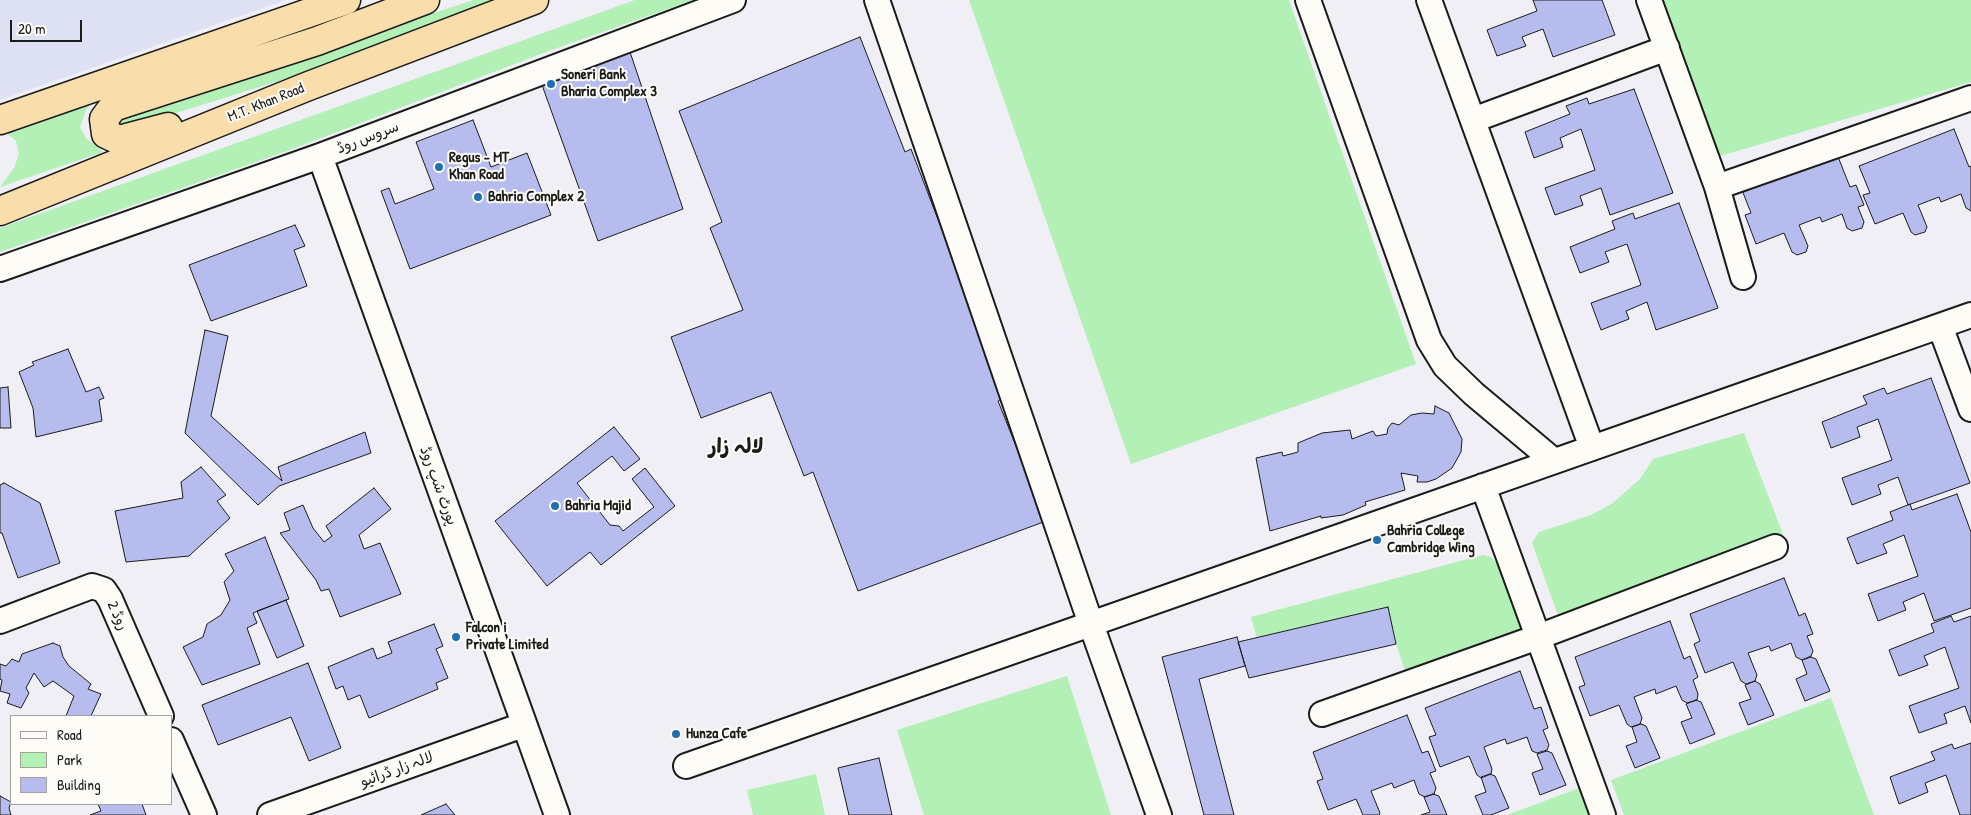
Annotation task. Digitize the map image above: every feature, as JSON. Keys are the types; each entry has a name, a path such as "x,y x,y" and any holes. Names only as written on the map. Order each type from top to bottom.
{"highway":[{"path":"0,120 346,0"},
{"path":"306,87 119,140 106,134 104,120 113,107 317,41 426,0"},
{"name":"M.T. Khan Road","path":"0,211 306,87 534,0"}],"street":[{"name":"سروس روڈ","path":"0,269 320,156 733,0"},
{"path":"877,0 1159,815"},
{"path":"1308,0 1429,340 1444,366 1554,461"},
{"path":"1429,0 1592,448"},
{"path":"1649,0 1717,187 1743,277"},
{"path":"1473,120 1667,48"},
{"path":"1717,187 1971,98"},
{"name":"پورٹ شپ روڈ","path":"320,156 523,725 557,815"},
{"path":"686,766 1971,315"},
{"path":"1940,326 1971,409"},
{"path":"1483,486 1603,815"},
{"path":"1322,714 1538,637 1775,547"},
{"name":"روڈ 2","path":"0,621 92,586 104,590 161,715"},
{"name":"لالہ زار ڈرائیو","path":"270,815 523,725"},
{"path":"172,742 204,815"}],"shaded area":[{"path":"0,0 286,0 0,100"}],"green space":[{"path":"474,0 516,0 459,25 118,131 118,114"},
{"path":"635,0 693,0 546,52 290,150 0,252 0,228"},
{"path":"969,0 1289,0 1416,364 1131,464"},
{"path":"1662,0 1971,0 1971,82 1717,157"},
{"path":"95,95 80,127 86,138 103,152 0,187 14,168 19,154 16,141 3,130"},
{"path":"1744,433 1786,542 1570,619 1564,620 1558,615 1532,543 1539,532 1591,515 1613,503 1640,479 1653,459"},
{"path":"1483,555 1491,557 1501,568 1525,627 1520,630 1405,670 1396,644 1257,638 1251,617"},
{"path":"1067,676 1111,815 924,815 897,730"},
{"path":"1831,698 1874,815 1624,815 1611,780"},
{"path":"816,774 825,815 753,815 747,790"},
{"path":"1587,785 1598,815 1507,815"}],"building":[{"path":"1533,0 1602,0 1615,35 1553,57 1543,29 1522,37 1526,46 1497,56 1487,30 1537,11"},
{"path":"860,37 905,152 911,149 1006,397 998,401 1046,521 858,591 813,472 804,476 771,392 701,418 671,337 743,310 710,228 722,222 679,111"},
{"path":"630,52 683,209 598,241 542,85"},
{"path":"1634,89 1673,193 1610,215 1601,188 1580,196 1583,205 1555,215 1545,188 1595,170 1581,129 1560,138 1563,147 1534,158 1525,132 1570,114 1566,106 1587,98 1589,104"},
{"name":"Bahria Complex 2","path":"473,120 491,167 527,153 551,215 410,269 381,191 389,188 395,204 434,189 416,142"},
{"path":"1954,129 1969,167 1971,166 1971,211 1966,208 1961,194 1941,202 1939,197 1918,205 1927,227 1925,232 1915,235 1911,232 1903,213 1875,224 1863,195 1870,193 1859,166"},
{"path":"1835,149 1850,187 1856,185 1864,205 1858,207 1864,222 1862,228 1852,231 1847,228 1842,214 1822,222 1820,217 1799,225 1808,246 1806,252 1797,255 1792,252 1784,233 1756,244 1745,215 1751,213 1740,185"},
{"path":"1679,203 1718,308 1656,330 1647,302 1626,311 1629,319 1601,330 1591,303 1641,285 1627,244 1605,252 1609,262 1580,273 1570,247 1615,229 1612,221 1633,213 1635,219"},
{"path":"295,225 305,246 294,250 307,286 211,321 189,265"},
{"path":"205,330 228,336 211,416 282,481 278,467 365,432 371,453 279,486 258,505 185,433"},
{"path":"68,349 86,392 99,387 104,398 99,400 102,421 36,437 33,408 19,372 34,365 32,362"},
{"path":"1931,378 1970,483 1908,505 1898,477 1878,485 1881,494 1852,505 1842,478 1892,460 1878,419 1857,427 1860,437 1831,448 1822,422 1867,404 1863,396 1884,388 1887,394"},
{"path":"8,387 11,428 0,428 0,388"},
{"path":"1435,406 1449,413 1462,439 1461,452 1452,468 1436,479 1427,482 1417,482 1418,476 1401,473 1405,490 1365,502 1366,505 1343,515 1321,518 1321,516 1270,531 1256,458 1282,452 1283,456 1298,452 1298,443 1322,433 1350,430 1352,439 1373,431 1376,436 1387,434 1388,428 1392,423 1399,425 1411,415 1422,413 1434,414"},
{"name":"Bahria Majid","path":"614,427 640,459 624,471 612,456 577,483 610,525 619,526 623,531 654,507 632,479 645,468 675,506 601,565 590,552 547,586 495,521"},
{"path":"201,467 226,495 217,501 230,518 189,556 126,562 115,511 183,498 181,482"},
{"path":"4,483 40,503 60,563 18,578 2,533 0,533 0,485"},
{"path":"374,488 391,509 359,535 364,549 380,543 401,594 340,617 329,589 321,591 316,580 280,533 290,530 284,513 303,505 313,528 324,542 332,536 326,526"},
{"path":"1957,494 1971,532 1971,608 1934,621 1924,593 1903,602 1906,610 1878,621 1868,594 1918,576 1904,535 1883,544 1887,553 1857,564 1847,538 1893,520 1890,512 1910,504 1912,510"},
{"path":"265,537 289,599 253,613 257,623 247,628 260,664 202,685 183,647 203,637 207,624 221,615 230,600 224,582 234,571 225,554"},
{"path":"1784,578 1799,616 1805,613 1813,634 1807,636 1813,651 1811,656 1802,660 1796,657 1791,643 1771,651 1769,646 1748,653 1757,675 1755,681 1746,684 1741,681 1733,662 1705,673 1694,644 1700,641 1690,614"},
{"path":"286,600 304,646 277,658 257,611"},
{"path":"1388,607 1396,644 1249,678 1238,642"},
{"path":"1951,616 1954,622 1971,616 1971,723 1965,706 1944,714 1947,723 1919,733 1909,706 1959,688 1945,647 1924,656 1928,665 1899,676 1889,650 1934,632 1931,624"},
{"path":"1670,621 1684,659 1690,656 1698,677 1693,680 1698,694 1697,700 1687,703 1682,700 1676,686 1656,694 1655,689 1634,697 1642,718 1640,724 1631,727 1627,724 1619,705 1590,716 1579,687 1585,685 1575,657"},
{"path":"434,624 443,646 436,649 448,678 436,683 438,689 369,718 360,695 348,700 343,686 336,689 328,667 373,648 377,659 392,653 388,642"},
{"path":"1237,637 1245,666 1199,679 1234,815 1204,815 1162,657"},
{"path":"53,643 60,646 63,657 69,666 91,684 88,689 101,694 91,715 66,715 74,696 53,681 44,687 34,673 26,688 29,693 21,708 7,703 10,694 0,691 2,680 0,679 0,664 6,666 12,659 19,662 22,654"},
{"path":"1811,657 1816,659 1830,691 1805,701 1796,679 1807,674 1802,660"},
{"path":"308,663 341,748 309,761 291,717 218,745 202,705"},
{"path":"1520,671 1534,709 1541,707 1548,728 1543,730 1549,745 1547,750 1537,753 1532,751 1527,737 1507,744 1505,739 1484,747 1492,769 1491,774 1481,778 1477,775 1469,756 1440,767 1429,737 1436,735 1425,708"},
{"path":"1755,681 1760,684 1774,715 1748,725 1739,703 1751,699 1745,685"},
{"path":"1696,700 1701,702 1715,734 1690,744 1681,722 1692,718 1686,704"},
{"path":"1407,715 1422,753 1428,751 1436,771 1430,773 1436,788 1434,794 1425,797 1419,794 1414,780 1394,788 1392,783 1371,791 1380,813 1379,815 1363,815 1356,799 1328,810 1317,781 1323,779 1313,752"},
{"path":"1641,724 1646,726 1660,758 1635,768 1626,746 1637,742 1632,727"},
{"path":"1971,743 1971,815 1960,815 1946,775 1925,783 1928,792 1899,804 1890,777 1935,760 1931,752 1952,744 1954,749"},
{"path":"1547,751 1552,753 1566,785 1540,795 1532,773 1543,769 1537,754"},
{"path":"879,758 892,815 849,815 838,768"},
{"path":"1490,774 1495,776 1509,808 1491,815 1483,815 1475,796 1486,792 1481,777"},
{"path":"1433,794 1439,796 1447,815 1421,815 1430,812 1424,797"},
{"path":"0,796 10,801 11,815 0,815"},
{"path":"446,804 455,815 421,815"},
{"path":"98,805 142,805 146,815 90,815 101,811"}],"place":[{"name":"Soneri Bank Bharia Complex 3","path":"551,84"},
{"name":"Regus - MT Khan Road","path":"439,167"},
{"name":"Bahria Complex 2","path":"478,197"},
{"name":"Bahria Majid","path":"555,506"},
{"name":"Bahria College Cambridge Wing","path":"1377,540"},
{"name":"Falcon i Private Limited","path":"456,637"},
{"name":"Hunza Cafe","path":"676,734"}],"district":[{"name":"لالہ زار","path":"736,448"}]}
